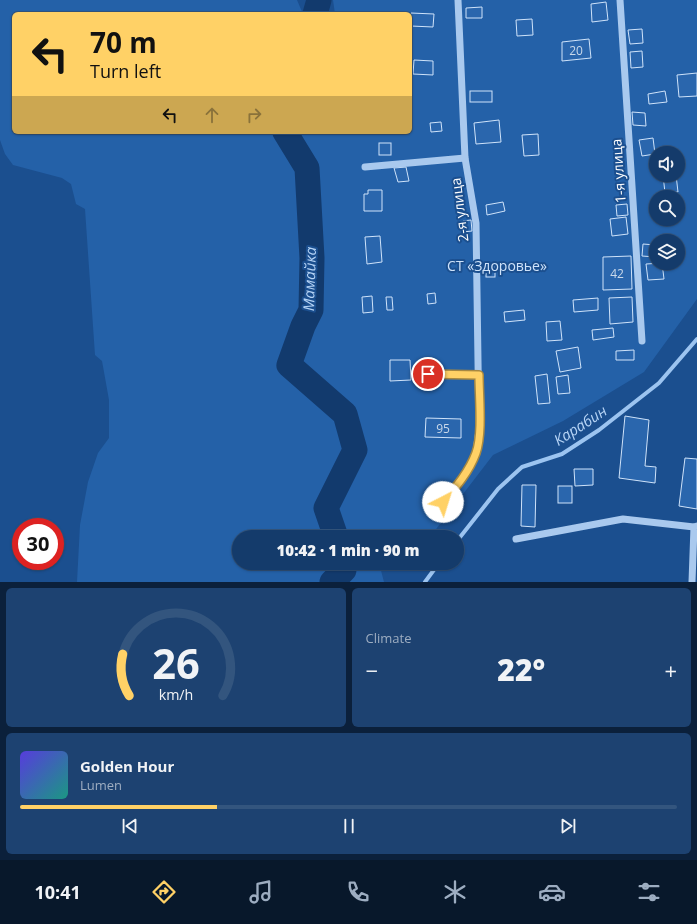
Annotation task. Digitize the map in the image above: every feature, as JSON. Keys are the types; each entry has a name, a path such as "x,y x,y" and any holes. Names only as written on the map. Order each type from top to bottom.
{"street":[{"name":"2-я улица","path":"443,502 463,479 476,452 479,430 476,223 465,158 458,0"},
{"name":"1-я улица","path":"620,0 642,341"},
{"path":"365,167 465,158"},
{"path":"428,374 479,375"},
{"path":"516,539 623,519 696,526 692,582"}],"green space":[{"name":"СТ «Здоровье»","path":"0,0 297,0 302,12 12,12 12,134 412,134 412,12 335,12 333,0 697,0 697,299 644,372 563,421 493,455 435,530 232,530 232,570 381,570 384,582 77,582 80,525 88,482 98,453 109,438 109,400 102,361 95,355 85,209 76,204 71,184 62,178 13,165 5,154 0,140"}],"building":[{"path":"606,2 608,20 592,22 591,4"},
{"path":"482,7 482,18 466,18 466,8"},
{"path":"412,13 434,14 433,27 412,26"},
{"path":"532,19 533,35 517,36 516,20"},
{"path":"642,29 643,43 630,44 628,30"},
{"path":"589,39 591,58 562,61 562,42"},
{"path":"642,51 643,67 631,68 630,52"},
{"path":"414,60 433,61 433,75 413,74"},
{"path":"697,73 697,96 679,97 677,75"},
{"path":"470,91 492,91 492,102 470,102"},
{"path":"665,91 667,102 649,104 648,94"},
{"path":"632,112 645,113 646,126 633,125"},
{"path":"499,120 501,142 476,144 474,123"},
{"path":"441,122 442,131 431,132 430,123"},
{"path":"538,134 539,155 524,156 522,135"},
{"path":"653,138 654,146 649,146 649,155 642,156 639,140"},
{"path":"379,143 391,143 391,155 379,155"},
{"path":"406,167 409,181 398,182 394,168"},
{"path":"664,182 677,182 678,190 665,190"},
{"path":"368,190 382,190 382,211 364,211 364,194 368,194"},
{"path":"503,202 505,211 487,215 486,205"},
{"path":"627,204 628,215 617,216 616,205"},
{"path":"626,217 628,234 612,236 610,219"},
{"path":"471,220 472,231 463,232 463,221"},
{"path":"380,236 382,262 367,264 365,237"},
{"path":"643,244 649,244 649,256 642,256"},
{"path":"631,256 632,289 603,290 603,257"},
{"path":"646,264 649,264 649,270 663,270 664,279 648,280"},
{"path":"486,265 495,265 495,277 486,277"},
{"path":"435,293 436,303 428,304 427,294"},
{"path":"372,296 373,312 363,313 362,297"},
{"path":"386,297 392,297 393,310 387,310"},
{"path":"632,297 633,322 610,324 609,298"},
{"path":"598,298 598,310 574,312 573,300"},
{"path":"524,310 525,320 505,322 504,312"},
{"path":"560,321 562,340 547,341 546,322"},
{"path":"613,328 614,337 593,340 592,330"},
{"path":"578,347 581,368 560,372 556,351"},
{"path":"634,350 634,360 616,360 616,351"},
{"path":"390,360 410,360 411,380 390,381"},
{"path":"547,374 550,403 538,404 535,376"},
{"path":"568,375 570,393 558,394 556,377"},
{"path":"625,416 649,420 645,466 656,467 655,483 619,478"},
{"path":"426,418 461,419 461,438 425,437"},
{"path":"685,458 697,459 697,509 679,506"},
{"path":"574,469 593,469 593,485 575,486"},
{"path":"522,485 536,485 535,527 521,526"},
{"path":"558,486 572,486 572,503 558,503"}],"waterway":[{"name":"Мамайка","path":"316,12 319,0"},
{"name":"Мамайка","path":"286,134 307,168 312,258 311,310 303,326 289,365 345,414 355,450 326,508 334,530"},
{"name":"Карабин","path":"464,532 498,489 522,467 562,454 599,430 659,383 697,339"},
{"name":"Мамайка","path":"332,582 344,570"},
{"name":"Карабин","path":"425,582 434,570"}],"route":[{"path":"428,374 479,375 479,430 476,452 463,479 443,502"}]}
